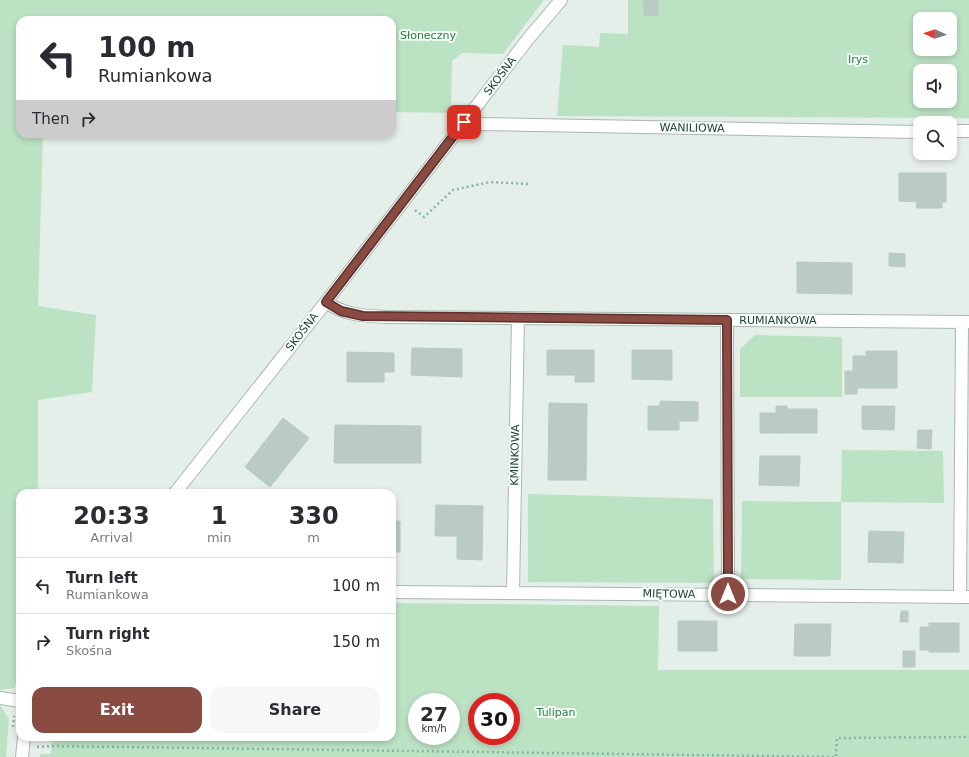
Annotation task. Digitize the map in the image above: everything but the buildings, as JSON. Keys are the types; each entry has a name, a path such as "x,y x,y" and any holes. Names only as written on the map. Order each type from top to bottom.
{"street":[{"name":"SKOŚNA","path":"178,489 404,202 528,39 561,0"},
{"name":"WANILIOWA","path":"464,122 484,124 913,132"},
{"path":"957,131 969,131"},
{"name":"RUMIANKOWA","path":"326,302 341,311 363,316 965,322"},
{"name":"KMINKOWA","path":"513,593 518,318"},
{"path":"727,320 728,594"},
{"path":"964,597 965,322"},
{"name":"MIĘTOWA","path":"396,592 964,597"},
{"path":"0,698 16,701"}],"path":[{"path":"404,202 424,217 453,190 490,182 528,184"},
{"path":"21,744 52,746 836,757 838,738 969,737"}],"green space":[{"name":"Słoneczny","path":"0,0 544,0 503,54 462,53 452,61 451,113 396,112 396,16 16,16 16,138 43,138 38,306 96,315 92,392 38,400 38,489 16,489 16,683 14,688 0,690"},
{"name":"Irys","path":"628,0 969,0 969,118 957,118 957,116 913,116 913,118 557,116 563,45 599,47 600,33 628,34"},
{"path":"755,335 842,337 842,397 740,397 740,349"},
{"path":"842,450 943,451 944,503 841,502"},
{"path":"528,494 713,499 714,583 528,582"},
{"path":"742,501 841,502 841,580 741,579"},
{"name":"Tulipan","path":"396,603 659,606 658,670 969,670 969,757 40,757 40,754 51,754 52,741 396,741"},
{"path":"0,705 9,719 6,757 0,757"}],"route":[{"path":"464,122 326,302 341,311 363,316 727,320 728,594"}]}
